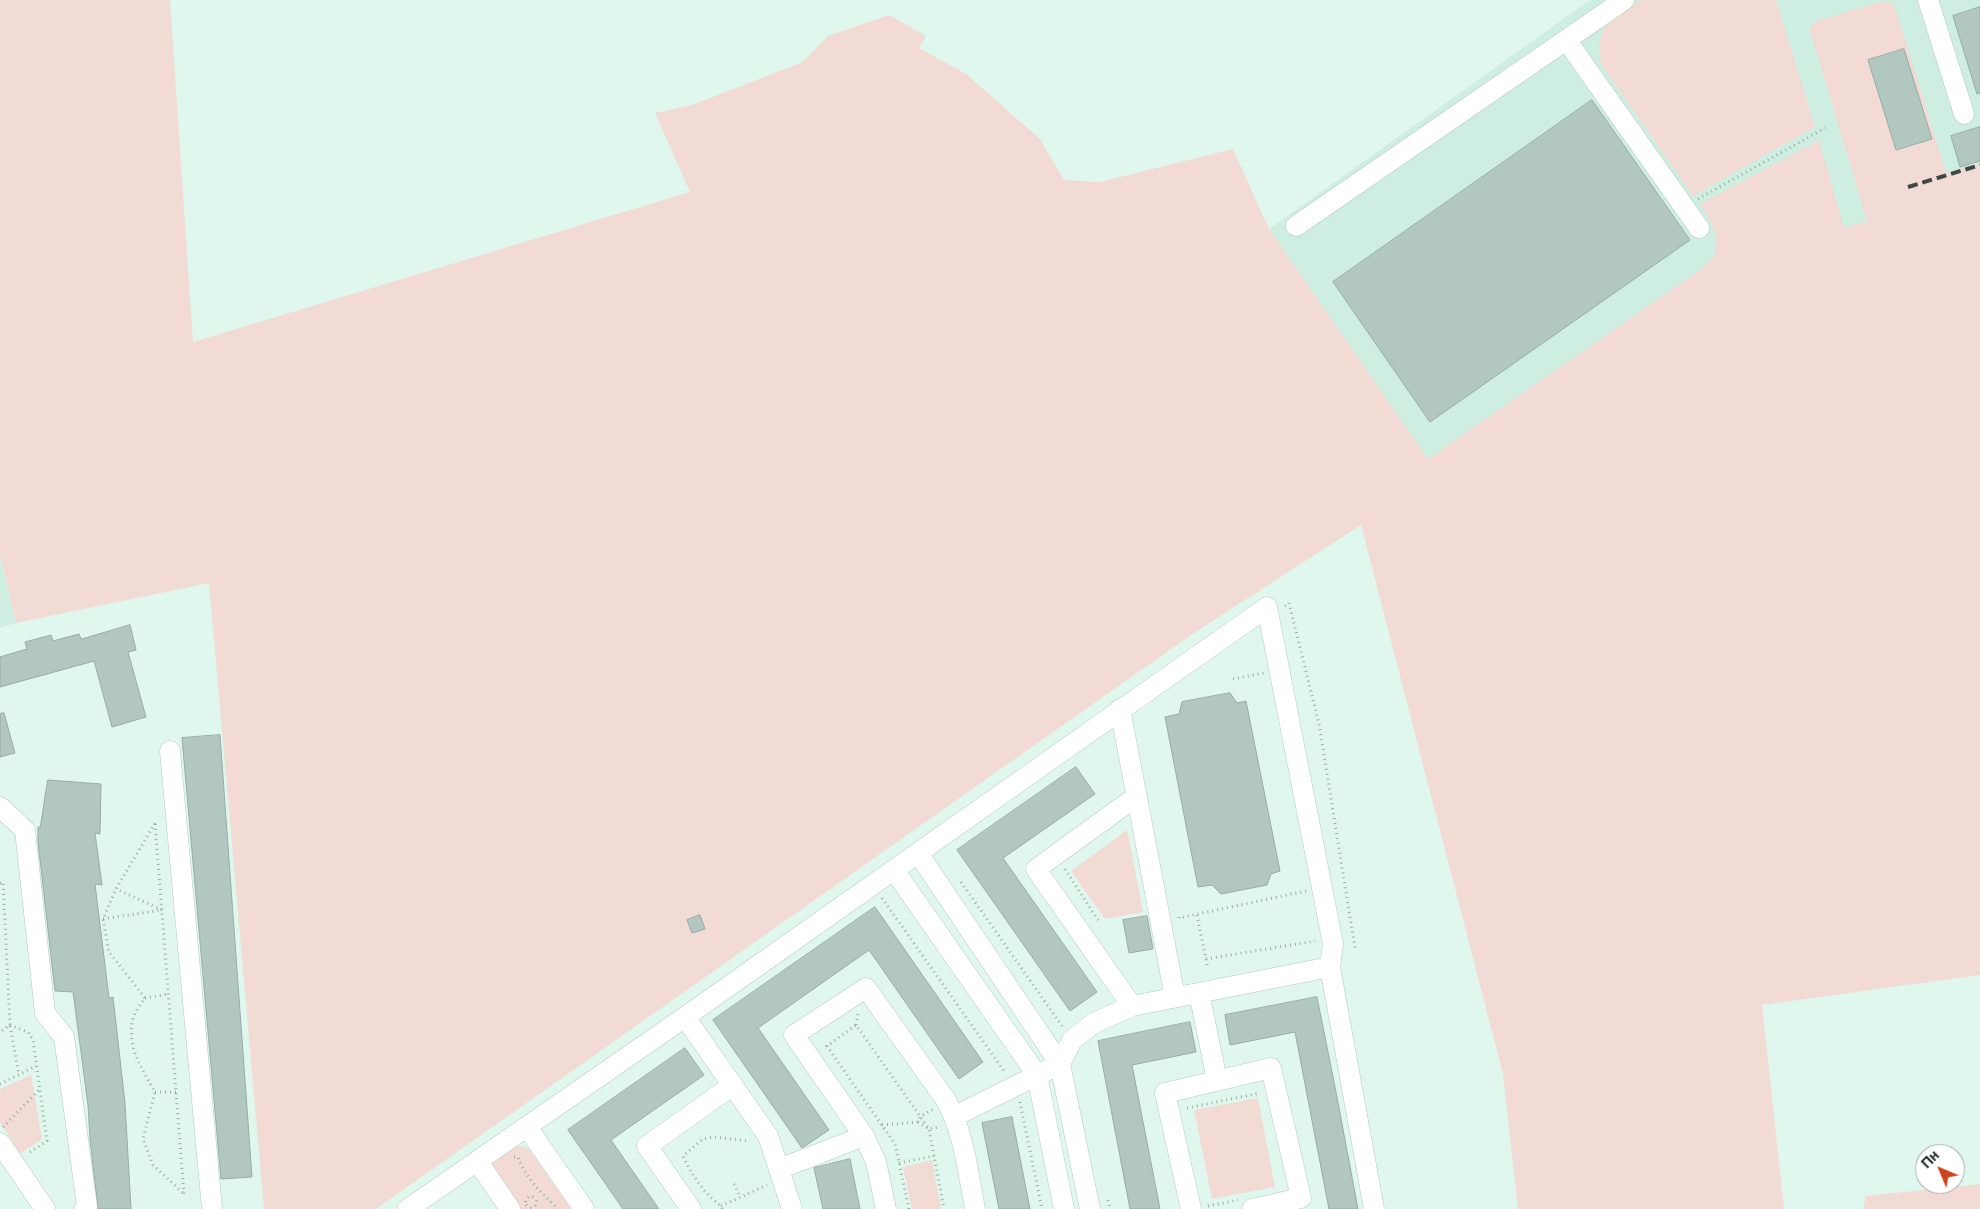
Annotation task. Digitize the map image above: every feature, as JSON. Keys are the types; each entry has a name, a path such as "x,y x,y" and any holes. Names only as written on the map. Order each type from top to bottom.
{"lane":[{"path":"1296,226 1624,0"},
{"path":"1928,0 1964,114"},
{"path":"1567,40 1700,228"},
{"path":"408,1209 685,1017 897,875 918,853 1267,607 1333,944 1330,967 1374,1209"},
{"path":"1120,709 1175,997"},
{"path":"170,750 212,1209"},
{"path":"1132,1006 1036,870 1137,796"},
{"path":"0,807 26,830 44,1013 64,1037 87,1206 84,1209"},
{"path":"918,853 1060,1064 1090,1209"},
{"path":"897,875 1037,1075 1064,1209"},
{"path":"950,1108 1037,1075 1060,1064 1072,1040 1094,1023 1132,1006 1330,967"},
{"path":"886,1209 876,1162 864,1136 794,1035 866,988 950,1108 960,1132 975,1209"},
{"path":"1199,993 1218,1080"},
{"path":"685,1017 768,1136 772,1173 792,1209"},
{"path":"1199,1203 1165,1093 1271,1068 1301,1198 1248,1204"},
{"path":"692,1209 647,1146 733,1085"},
{"path":"527,1127 584,1209"},
{"path":"772,1173 864,1136"},
{"path":"0,1143 46,1209"},
{"path":"478,1162 510,1209"}],"path":[{"path":"1684,207 1825,128"},
{"path":"1269,618 1289,603 1319,724 1355,948"},
{"path":"145,998 109,952 103,919 116,889 155,823 184,1194 153,1165 143,1139 155,1092 140,1068 130,1040 133,1017 145,998 168,994"},
{"path":"1072,865 1064,870 1098,920"},
{"path":"897,875 880,895 1004,1071 1025,1057"},
{"path":"0,882 3,882 10,1025 19,1075"},
{"path":"116,889 162,910"},
{"path":"1177,909 1179,918 1310,891"},
{"path":"103,919 162,910"},
{"path":"1197,915 1208,969"},
{"path":"1206,959 1314,941"},
{"path":"0,1032 10,1025"},
{"path":"10,1025 28,1032 33,1040 47,1141 20,1158"},
{"path":"909,1209 895,1144 826,1046 856,1025 929,1129 944,1209"},
{"path":"0,1084 36,1066"},
{"path":"0,1128 40,1089"},
{"path":"155,1092 176,1092"},
{"path":"1189,1117 1187,1108 1196,1106 1260,1093 1262,1102"},
{"path":"1012,1105 1020,1102 1042,1209"},
{"path":"882,1125 918,1122 920,1117 950,1108"},
{"path":"755,1145 749,1141 714,1137 703,1139 683,1156 692,1175 706,1194 721,1207 767,1185"},
{"path":"899,1163 934,1156"},
{"path":"512,1158 518,1157 521,1167 530,1180 558,1209"},
{"path":"770,1193 767,1185 772,1173"},
{"path":"734,1184 740,1197"},
{"path":"1199,1203 1208,1206 1248,1204"}],"shaded area":[{"path":"0,0 170,0 193,342 690,192 655,113 692,105 803,62 828,36 889,15 926,36 919,48 966,74 1040,139 1064,180 1100,182 1233,149 1269,229 1428,459 1704,267 1714,255 1716,241 1713,228 1700,204 1819,140 1844,228 1867,221 1810,30 1817,21 1883,1 1889,2 1895,7 1946,173 1980,163 1980,975 1762,1005 1784,1209 1518,1209 1503,1074 1361,525 1191,635 376,1209 264,1209 209,583 16,623 0,556"},
{"path":"1590,0 1980,0 1980,186 1845,229 1436,472 1269,229"},
{"path":"1641,0 1776,0 1815,127 1693,196 1601,64 1599,41 1607,23"},
{"path":"0,556 16,623 0,628"},
{"path":"1127,830 1143,912 1105,919 1071,871"},
{"path":"31,1075 42,1139 20,1154 0,1122 0,1089"},
{"path":"1258,1098 1275,1187 1212,1199 1194,1110"},
{"path":"512,1145 528,1148 571,1209 514,1209 489,1162"},
{"path":"932,1160 941,1209 912,1209 903,1167"},
{"path":"1980,1184 1980,1209 1863,1209 1866,1196 1915,1191 1915,1194 1965,1194 1965,1186"}],"building":[{"path":"1980,7 1980,93 1977,94 1953,16"},
{"path":"1904,49 1932,139 1896,150 1868,60"},
{"path":"1592,100 1690,240 1430,422 1333,282"},
{"path":"1980,127 1980,161 1960,167 1951,136"},
{"path":"130,625 136,650 128,652 146,717 112,727 94,661 0,687 0,657 27,649 25,642 51,635 53,641 79,634 81,639"},
{"path":"1230,693 1237,703 1246,701 1280,871 1271,874 1267,885 1221,894 1212,885 1198,887 1165,717 1179,714 1182,702"},
{"path":"4,713 15,753 0,757 0,714"},
{"path":"220,735 252,1177 221,1179 182,738"},
{"path":"1076,767 1095,794 1003,858 1097,992 1070,1011 957,850"},
{"path":"48,780 101,784 100,834 95,833 102,885 95,884 109,998 113,997 125,1103 131,1209 98,1209 88,1105 73,992 55,991 38,842 38,827 40,827"},
{"path":"875,907 983,1062 959,1079 869,950 758,1028 829,1130 802,1148 713,1020"},
{"path":"700,915 705,929 692,933 687,920"},
{"path":"1147,916 1153,949 1129,953 1123,920"},
{"path":"1317,997 1358,1209 1329,1209 1295,1032 1230,1045 1225,1015"},
{"path":"1190,1022 1196,1052 1132,1065 1160,1209 1130,1209 1098,1041"},
{"path":"685,1048 704,1075 611,1140 659,1209 623,1209 568,1130"},
{"path":"1012,1117 1030,1209 999,1209 982,1123"},
{"path":"850,1159 860,1209 823,1209 814,1168"}],"railway":[{"path":"1908,187 1980,165"}]}
